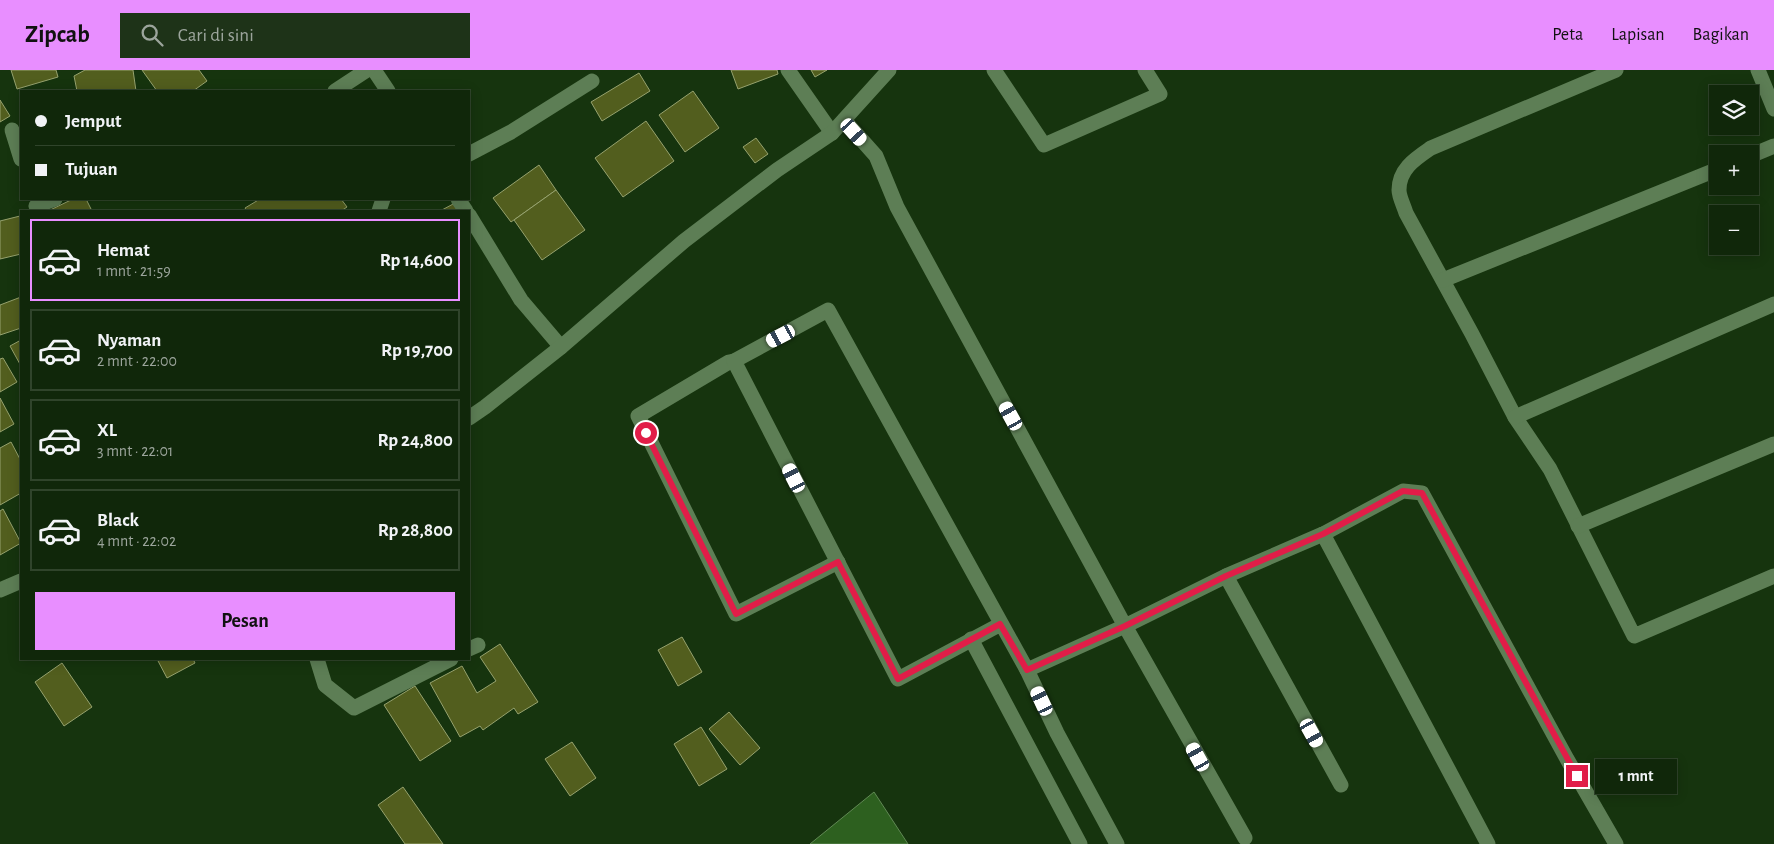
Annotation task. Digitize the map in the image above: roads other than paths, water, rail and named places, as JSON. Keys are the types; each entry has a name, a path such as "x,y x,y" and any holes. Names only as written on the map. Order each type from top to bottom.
{"street":[{"path":"337,90 367,70"},
{"path":"374,70 387,90"},
{"path":"788,70 832,133"},
{"path":"470,417 560,347 684,241 777,170 832,133 888,70"},
{"path":"994,70 1044,145 1160,94 1145,70"},
{"path":"1616,70 1431,148 1412,160 1403,172 1398,191 1406,213 1515,417 1550,469 1634,636 1774,576"},
{"path":"1758,70 1774,109"},
{"path":"470,153 511,132 592,81"},
{"path":"844,120 876,156 897,207 1125,626 1244,838"},
{"path":"12,130 20,156"},
{"path":"1759,152 1774,146"},
{"path":"1443,280 1709,173"},
{"path":"36,205 52,200"},
{"path":"470,218 521,300 560,347"},
{"path":"1515,417 1774,304"},
{"path":"838,562 736,614 638,416 729,362 828,310 1027,670 1057,732 1117,844"},
{"path":"734,361 898,679 1000,624"},
{"path":"1578,526 1774,444"},
{"path":"1027,670 1125,626 1226,576 1323,534 1403,491 1422,493 1616,844"},
{"path":"1323,534 1488,844"},
{"path":"1226,576 1341,785"},
{"path":"0,590 20,581"},
{"path":"971,639 1080,844"},
{"path":"317,660 325,685 354,708 449,660"}]}
